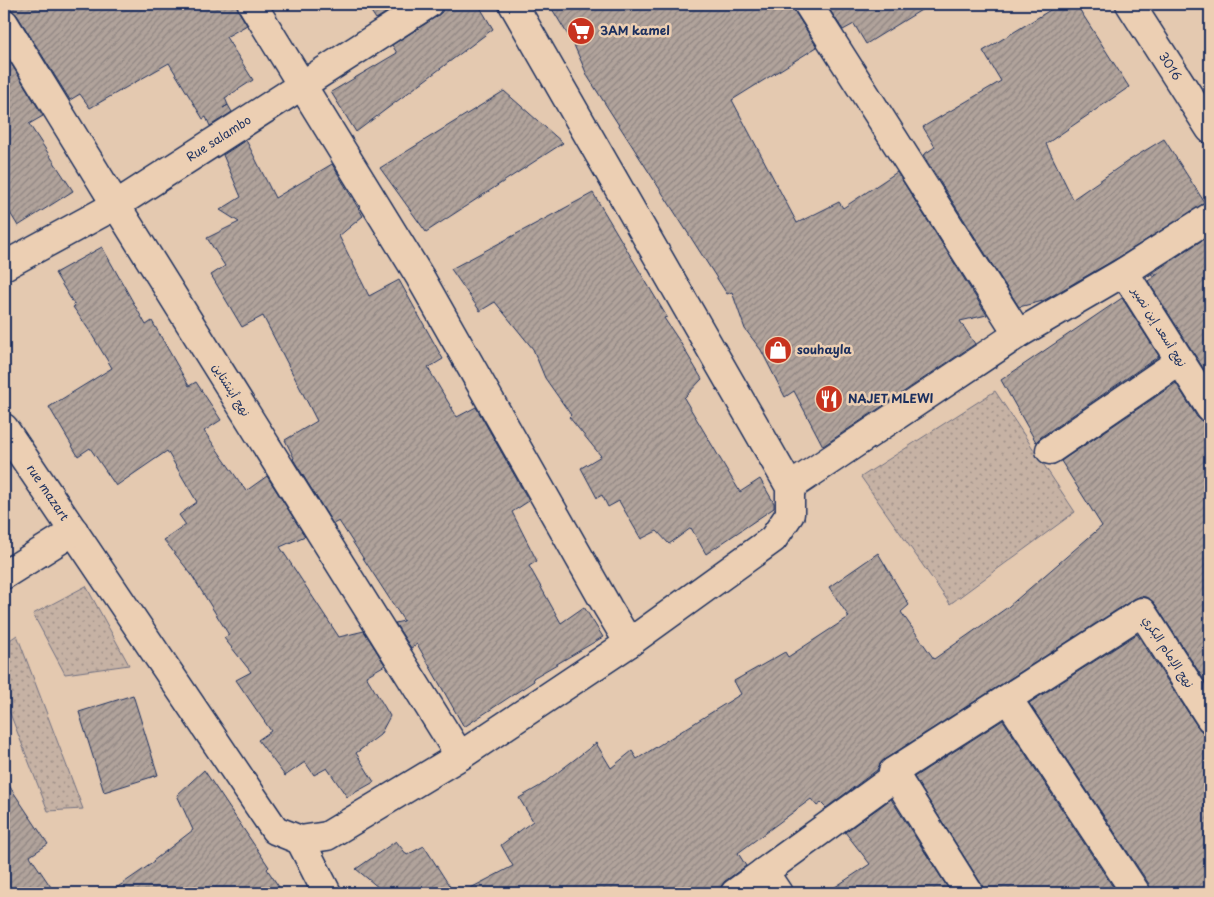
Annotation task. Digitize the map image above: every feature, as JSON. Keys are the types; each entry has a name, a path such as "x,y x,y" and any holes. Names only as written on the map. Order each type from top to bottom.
{"street":[{"path":"252,4 420,277 629,643"},
{"name":"Rue salambo","path":"4,266 116,204 428,4"},
{"path":"327,893 300,840 327,836 460,756 629,643 772,538 790,514 790,487 513,4"},
{"path":"808,4 1018,334"},
{"name":"3016","path":"1130,4 1210,129"},
{"name":"نهج أينشتاين","path":"4,22 460,756"},
{"path":"790,487 1018,334 1124,272 1210,217"},
{"name":"نهج أسعد إبن نصير","path":"1124,272 1210,408"},
{"path":"1050,450 1180,361"},
{"name":"rue mazart","path":"4,428 275,830 300,840"},
{"path":"4,575 74,531"},
{"name":"نهج الإمام البكري","path":"1008,699 1142,612 1210,718"},
{"path":"735,893 771,883 892,779 893,772 1008,699 1136,893"},
{"path":"893,772 969,893"}],"shaded area":[{"path":"995,391 1075,512 950,604 861,477"},
{"path":"86,586 129,665 65,674 33,614"},
{"path":"17,635 83,809 48,811 4,698 4,644"}],"building":[{"path":"4,4 236,4 247,25 226,37 253,80 225,98 232,112 210,126 206,117 203,119 169,63 90,108 80,94 70,100 17,15 11,9 4,7"},
{"path":"366,4 400,4 376,19"},
{"path":"444,4 478,4 493,29 356,132 331,92 397,53 392,45 436,17 442,12"},
{"path":"549,4 793,4 795,12 817,47 732,100 797,223 839,202 843,208 897,172 987,315 960,321 975,344 823,446 794,391 785,397 761,350 745,329 732,292 727,294 588,77 574,45"},
{"path":"826,4 931,4 866,44 854,24 843,30"},
{"path":"1060,4 1076,4 1129,87 1046,144 1073,199 1164,139 1205,203 1116,259 1043,301 1019,307 923,155 935,147 923,127 1001,81 983,51"},
{"path":"4,52 43,116 29,124 73,191 18,226 4,203"},
{"path":"504,91 563,143 426,232 380,168"},
{"path":"246,140 275,198 332,164 363,216 339,236 369,296 399,280 443,359 428,368 457,417 476,407 529,501 512,512 537,561 529,566 561,623 584,607 603,637 533,678 534,681 464,727 417,644 411,648 395,623 404,621 339,521 333,524 293,459 285,440 317,421 263,316 242,327 211,275 225,266 207,238 239,222 220,210 241,197 223,155"},
{"path":"593,193 667,317 664,318 702,379 684,398 740,492 760,479 774,503 774,508 706,554 691,528 669,544 657,531 641,539 619,501 608,507 602,495 597,498 581,468 601,456 569,417 571,415 545,378 533,349 495,302 480,311 451,269"},
{"path":"1210,235 1210,379 1148,281 1159,273 1146,277"},
{"path":"102,247 146,325 152,321 189,386 196,382 221,420 204,431 246,491 267,476 305,536 280,547 339,637 364,631 385,665 366,676 390,716 380,735 356,753 374,782 347,797 327,768 314,775 305,762 285,776 258,740 271,731 236,680 251,672 224,638 229,635 191,574 164,540 186,525 179,515 197,502 167,451 116,486 90,448 78,456 49,407 112,368 73,307 75,306 55,273"},
{"path":"1122,298 1159,356 1036,442 1001,380"},
{"path":"1176,383 1197,417 1203,422 1210,424 1210,689 1155,604 1149,598 1141,596 885,759 877,770 826,808 821,803 817,806 811,799 738,853 746,866 725,881 721,886 720,893 461,893 513,866 501,845 533,821 519,798 540,786 596,743 611,768 632,751 637,759 741,694 734,681 785,652 788,657 849,617 829,587 878,553 909,605 901,612 934,659 1008,607 1102,526 1061,461"},
{"path":"1137,634 1197,726 1202,732 1210,734 1210,893 1151,893 1149,884 1029,703"},
{"path":"133,695 158,775 104,792 79,712"},
{"path":"1003,720 1117,893 984,893 982,885 914,777"},
{"path":"204,770 269,867 267,869 283,893 109,893 154,862 193,830 177,795"},
{"path":"4,778 48,844 30,856 55,893 4,893"},
{"path":"891,799 951,893 826,893 870,864 845,832"},
{"path":"396,841 407,855 424,846 454,893 385,893 356,869"}],"place":[{"name":"3AM kamel","path":"581,31"},
{"name":"souhayla","path":"778,350"},
{"name":"NAJET MLEWI","path":"829,399"}]}
